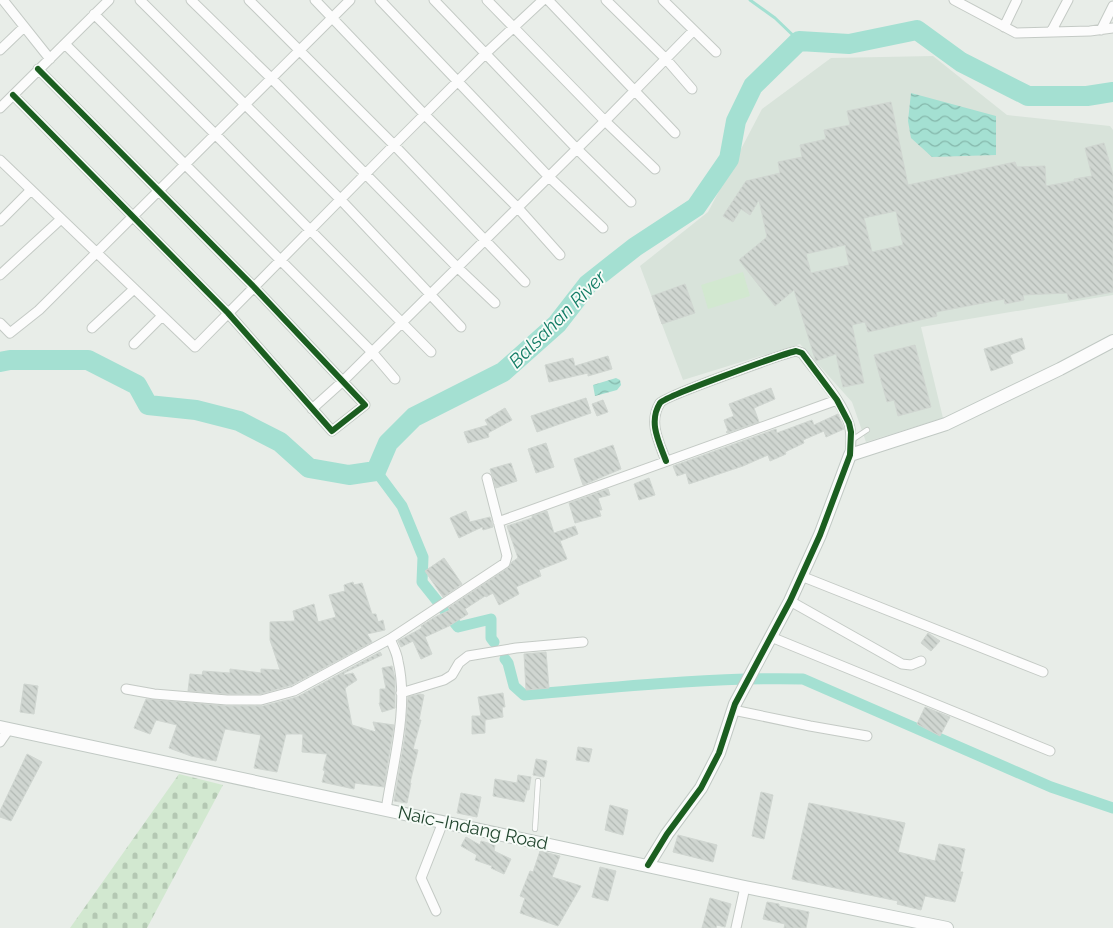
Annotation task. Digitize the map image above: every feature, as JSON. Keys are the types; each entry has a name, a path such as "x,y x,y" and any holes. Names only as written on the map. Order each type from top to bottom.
{"main road":[{"path":"648,865 667,834 701,788 718,753 734,707 759,656 790,601 820,536 850,455 946,424 1113,341"},
{"name":"Naic–Indang Road","path":"4,728 443,822 534,834 648,865 745,887 947,928"}],"street":[{"path":"3,0 50,58"},
{"path":"0,108 110,0"},
{"path":"140,0 340,199 461,327"},
{"path":"191,0 272,78 457,267 495,303"},
{"path":"249,0 394,145 525,282"},
{"path":"315,0 425,115 518,208 560,255"},
{"path":"0,323 10,333 38,310 350,0"},
{"path":"380,0 548,176 603,228"},
{"path":"434,0 576,148 631,202"},
{"path":"488,0 605,121 655,168"},
{"path":"0,161 195,347 485,54 543,0"},
{"path":"548,0 675,133"},
{"path":"606,0 666,58 692,89"},
{"path":"663,0 716,52"},
{"path":"954,0 969,4 1016,33 1113,28"},
{"path":"1004,27 1017,0"},
{"path":"1051,32 1068,0"},
{"path":"1101,30 1113,6"},
{"path":"94,14 216,134 431,352"},
{"path":"0,50 24,27"},
{"path":"312,409 342,382 518,208 693,31"},
{"path":"65,44 372,352 395,379"},
{"path":"13,95 228,313 332,431 365,404 342,382 254,287 38,69"},
{"path":"0,220 31,190"},
{"path":"0,275 61,219"},
{"path":"92,328 134,290"},
{"path":"134,344 162,316"},
{"path":"666,461 654,428 659,404 662,400 796,351 802,353 837,400 849,423 850,455"},
{"path":"498,522 837,400"},
{"path":"126,689 154,694 199,698 261,700 294,691 390,639 505,562 507,556 487,478"},
{"path":"801,576 1043,672"},
{"path":"790,601 902,664 910,665 921,661"},
{"path":"771,637 1050,751"},
{"path":"386,810 400,723 402,684 398,659 390,639"},
{"path":"401,693 444,680 452,675 459,663 468,656 516,648 583,642"},
{"path":"734,707 810,726 867,736"},
{"path":"0,742 4,728"},
{"path":"436,912 421,878 443,822"},
{"path":"736,928 745,887"}],"lane":[{"path":"851,441 867,430"},
{"path":"534,834 538,781"}],"shaded area":[{"path":"933,56 1007,115 1110,126 1113,130 1113,295 921,327 943,418 866,442 852,402 800,344 683,380 640,266 708,212 762,109 831,58"}],"green space":[{"path":"743,272 750,296 708,309 701,285"},
{"path":"179,774 223,785 147,928 70,928"}],"water":[{"path":"911,93 996,116 996,155 932,157 911,138 908,121"},
{"path":"616,378 620,380 621,385 617,390 595,396 593,385"}],"building":[{"path":"891,102 908,185 1015,162 1017,167 1045,166 1046,186 1074,181 1074,179 1092,176 1085,148 1104,143 1113,175 1113,292 1069,300 1067,293 1023,295 1024,300 1005,304 1004,299 936,312 937,316 868,332 865,322 852,325 864,383 843,387 836,354 816,361 794,290 775,306 739,260 767,237 759,200 750,215 741,209 733,222 723,216 746,181 780,173 778,162 802,157 800,145 826,139 824,130 850,125 847,111","holes":["896,211 903,245 872,252 864,218","845,245 849,265 811,273 806,254"]},
{"path":"685,284 695,313 662,324 652,296"},
{"path":"1022,338 1025,349 1010,355 1013,363 991,371 984,349"},
{"path":"915,345 931,407 898,416 894,400 887,402 874,355"},
{"path":"608,356 612,369 588,376 588,373 549,382 545,365 573,358 575,366"},
{"path":"771,388 775,399 754,408 759,422 726,432 728,431 724,420 734,416 729,404"},
{"path":"586,398 591,413 537,432 531,416"},
{"path":"603,400 608,412 597,416 592,404"},
{"path":"505,408 512,420 488,433 489,437 468,443 464,432 488,425 485,420"},
{"path":"838,414 844,429 826,437 824,431 803,440 804,443 770,461 768,455 743,466 689,484 686,473 677,476 673,466 776,429 777,433 812,420 814,425"},
{"path":"546,443 554,467 536,473 528,449"},
{"path":"613,445 621,469 583,485 574,459"},
{"path":"511,463 517,481 496,488 490,469"},
{"path":"649,478 655,495 639,500 634,484"},
{"path":"608,489 610,495 598,498 602,510 599,510 601,516 575,523 569,503"},
{"path":"466,511 470,522 490,517 493,527 483,530 482,527 459,538 450,518"},
{"path":"547,511 554,533 575,526 578,534 560,541 567,559 539,570 541,576 516,587 519,594 499,605 493,593 485,596 465,609 468,614 449,626 425,637 432,654 421,659 413,641 401,647 398,641 422,628 421,626 435,617 450,610 448,608 508,568 518,558 507,526"},
{"path":"444,558 462,584 443,597 425,571"},
{"path":"353,582 354,585 362,583 372,614 376,614 378,622 383,620 385,630 367,634 372,642 292,685 260,694 188,691 190,674 202,675 203,671 230,673 230,669 261,673 261,669 280,670 270,640 270,622 295,621 293,611 314,604 318,622 336,617 329,595 345,591 344,585"},
{"path":"928,633 940,641 931,651 921,643"},
{"path":"380,652 382,655 344,673 344,675 353,673 357,680 345,688 352,725 376,732 373,722 394,725 384,787 355,783 354,789 322,782 327,754 302,752 303,734 286,734 277,772 254,768 261,735 225,729 216,761 191,756 169,748 177,725 156,720 150,734 134,728 146,699 227,706 263,706 297,697"},
{"path":"546,652 549,688 526,690 524,654"},
{"path":"392,666 395,679 395,708 382,712 379,703 380,689 386,689 382,668"},
{"path":"24,684 38,686 34,714 20,712"},
{"path":"503,693 505,707 502,707 503,717 485,720 485,733 472,734 472,716 481,716 478,697"},
{"path":"424,695 419,720 421,720 413,749 418,750 407,803 394,801 405,736 408,697"},
{"path":"925,707 950,717 940,736 917,724"},
{"path":"578,747 592,749 589,762 576,760"},
{"path":"27,754 42,762 11,821 0,817 0,811"},
{"path":"536,759 547,761 544,777 533,775"},
{"path":"518,775 531,777 529,790 527,790 524,802 493,796 495,779 517,783"},
{"path":"761,792 773,795 764,839 752,836"},
{"path":"461,793 481,797 477,817 457,813"},
{"path":"809,803 905,823 898,852 935,861 939,844 965,849 960,872 963,872 955,902 925,896 921,910 897,904 898,901 792,879"},
{"path":"610,805 628,810 623,835 605,830"},
{"path":"678,835 717,845 713,862 673,852"},
{"path":"466,837 480,845 481,841 495,845 494,851 511,859 504,874 491,868 492,866 475,860 477,855 461,846"},
{"path":"540,851 560,856 552,877 581,886 558,926 520,913 525,898 520,896 530,871 533,872"},
{"path":"600,867 616,871 608,901 592,897"},
{"path":"710,898 731,904 725,927 717,925 716,928 702,928"},
{"path":"767,902 809,912 806,928 784,928 785,924 763,919"}],"waterway":[{"path":"750,0 775,18 799,41"},
{"name":"Balsahan River","path":"0,362 10,360 88,360 137,385 148,405 196,410 239,421 280,442 309,468 349,475 376,471 388,443 414,417 503,372 557,324 588,284 635,247 696,207 729,159 736,121 753,86 799,41 849,44 917,30 961,62 1028,96 1087,96 1113,92"},
{"path":"376,471 402,506 423,557 422,582 458,627 491,619 491,638 494,642"},
{"path":"505,659 508,663 514,686 524,695 698,681 803,679 1051,787 1113,808"}],"cycle path":[{"path":"13,95 228,313 332,431 365,405 254,287 38,69"},
{"path":"648,865 667,834 701,788 719,753 735,704 790,601 820,535 850,455 851,432 849,423 837,400 802,353 796,351 747,367 660,403 655,417 655,425 666,461"}]}
